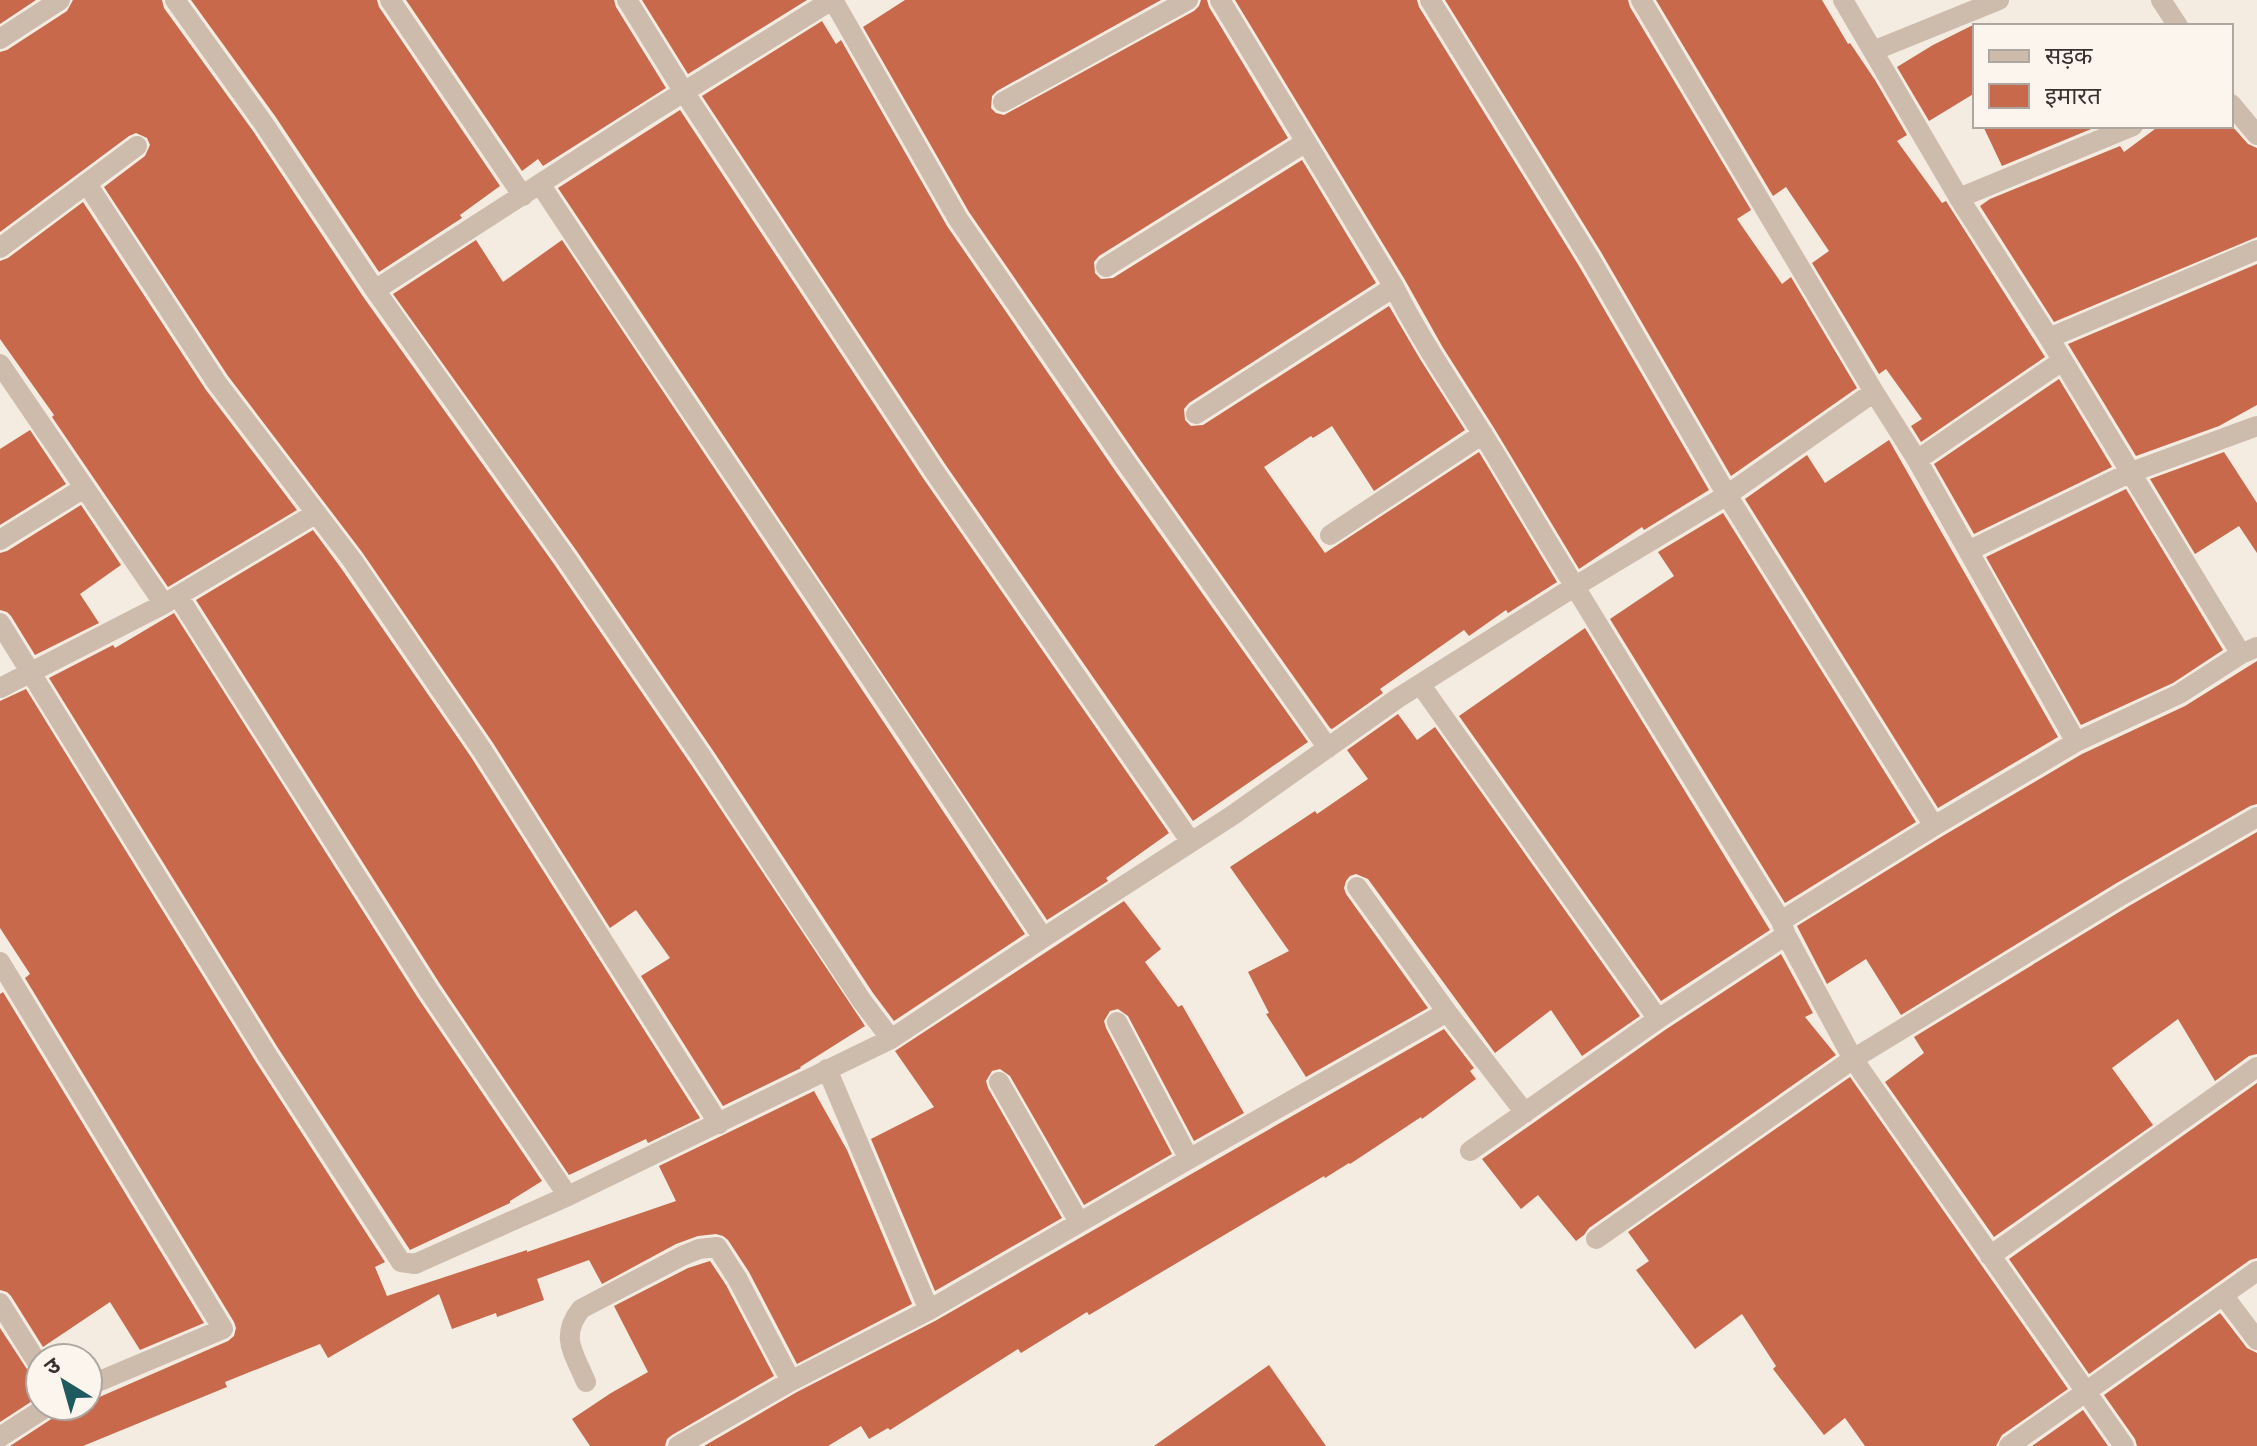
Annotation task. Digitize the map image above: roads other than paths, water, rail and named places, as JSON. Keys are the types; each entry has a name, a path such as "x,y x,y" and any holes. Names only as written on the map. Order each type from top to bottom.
{"street":[{"path":"0,39 60,0"},
{"path":"175,0 264,124 375,290 565,557 862,1001 891,1039"},
{"path":"390,0 531,190 783,550 920,750 1043,938"},
{"path":"627,0 684,92 934,471 1191,842"},
{"path":"375,290 833,0 958,219 1328,748"},
{"path":"1003,102 1188,0"},
{"path":"1220,0 1411,320 1783,928 1853,1059 2124,1446"},
{"path":"1430,0 1590,259 1727,495 1934,826"},
{"path":"1641,0 1917,460 2076,742"},
{"path":"1470,1151 1783,928 1934,826 2076,742 2179,694 2249,651 2129,473 2049,338 1959,198 1843,0"},
{"path":"1873,51 1999,0"},
{"path":"2161,0 2177,24"},
{"path":"2233,106 2257,135"},
{"path":"1959,198 2128,128"},
{"path":"1106,267 1306,142"},
{"path":"0,248 137,146"},
{"path":"87,184 217,383 352,560 482,750 719,1124"},
{"path":"2049,338 2257,250"},
{"path":"1196,414 1394,287"},
{"path":"1917,460 2062,361"},
{"path":"0,364 84,488 171,600 568,1196"},
{"path":"0,623 267,1055 401,1262 415,1264 568,1196 891,1039 1233,815 1420,684 1727,495 1874,392"},
{"path":"1968,551 2129,473 2257,426"},
{"path":"1330,535 1483,434"},
{"path":"0,540 84,488"},
{"path":"0,688 171,600 315,514"},
{"path":"1420,684 1658,1019"},
{"path":"1596,1239 1853,1059 2122,895 2257,818"},
{"path":"1357,887 1525,1113"},
{"path":"0,962 223,1329 104,1379"},
{"path":"678,1446 791,1381 929,1310 1447,1012"},
{"path":"1117,1022 1189,1159"},
{"path":"1990,1256 2257,1067"},
{"path":"827,1069 929,1310"},
{"path":"999,1082 1079,1222"},
{"path":"586,1382 568,1337 572,1321 581,1309 682,1256 699,1249 717,1247 737,1278 791,1381"},
{"path":"2009,1446 2257,1271"},
{"path":"2223,1295 2257,1340"},
{"path":"0,1303 24,1342"},
{"path":"0,1437 24,1422"}]}
